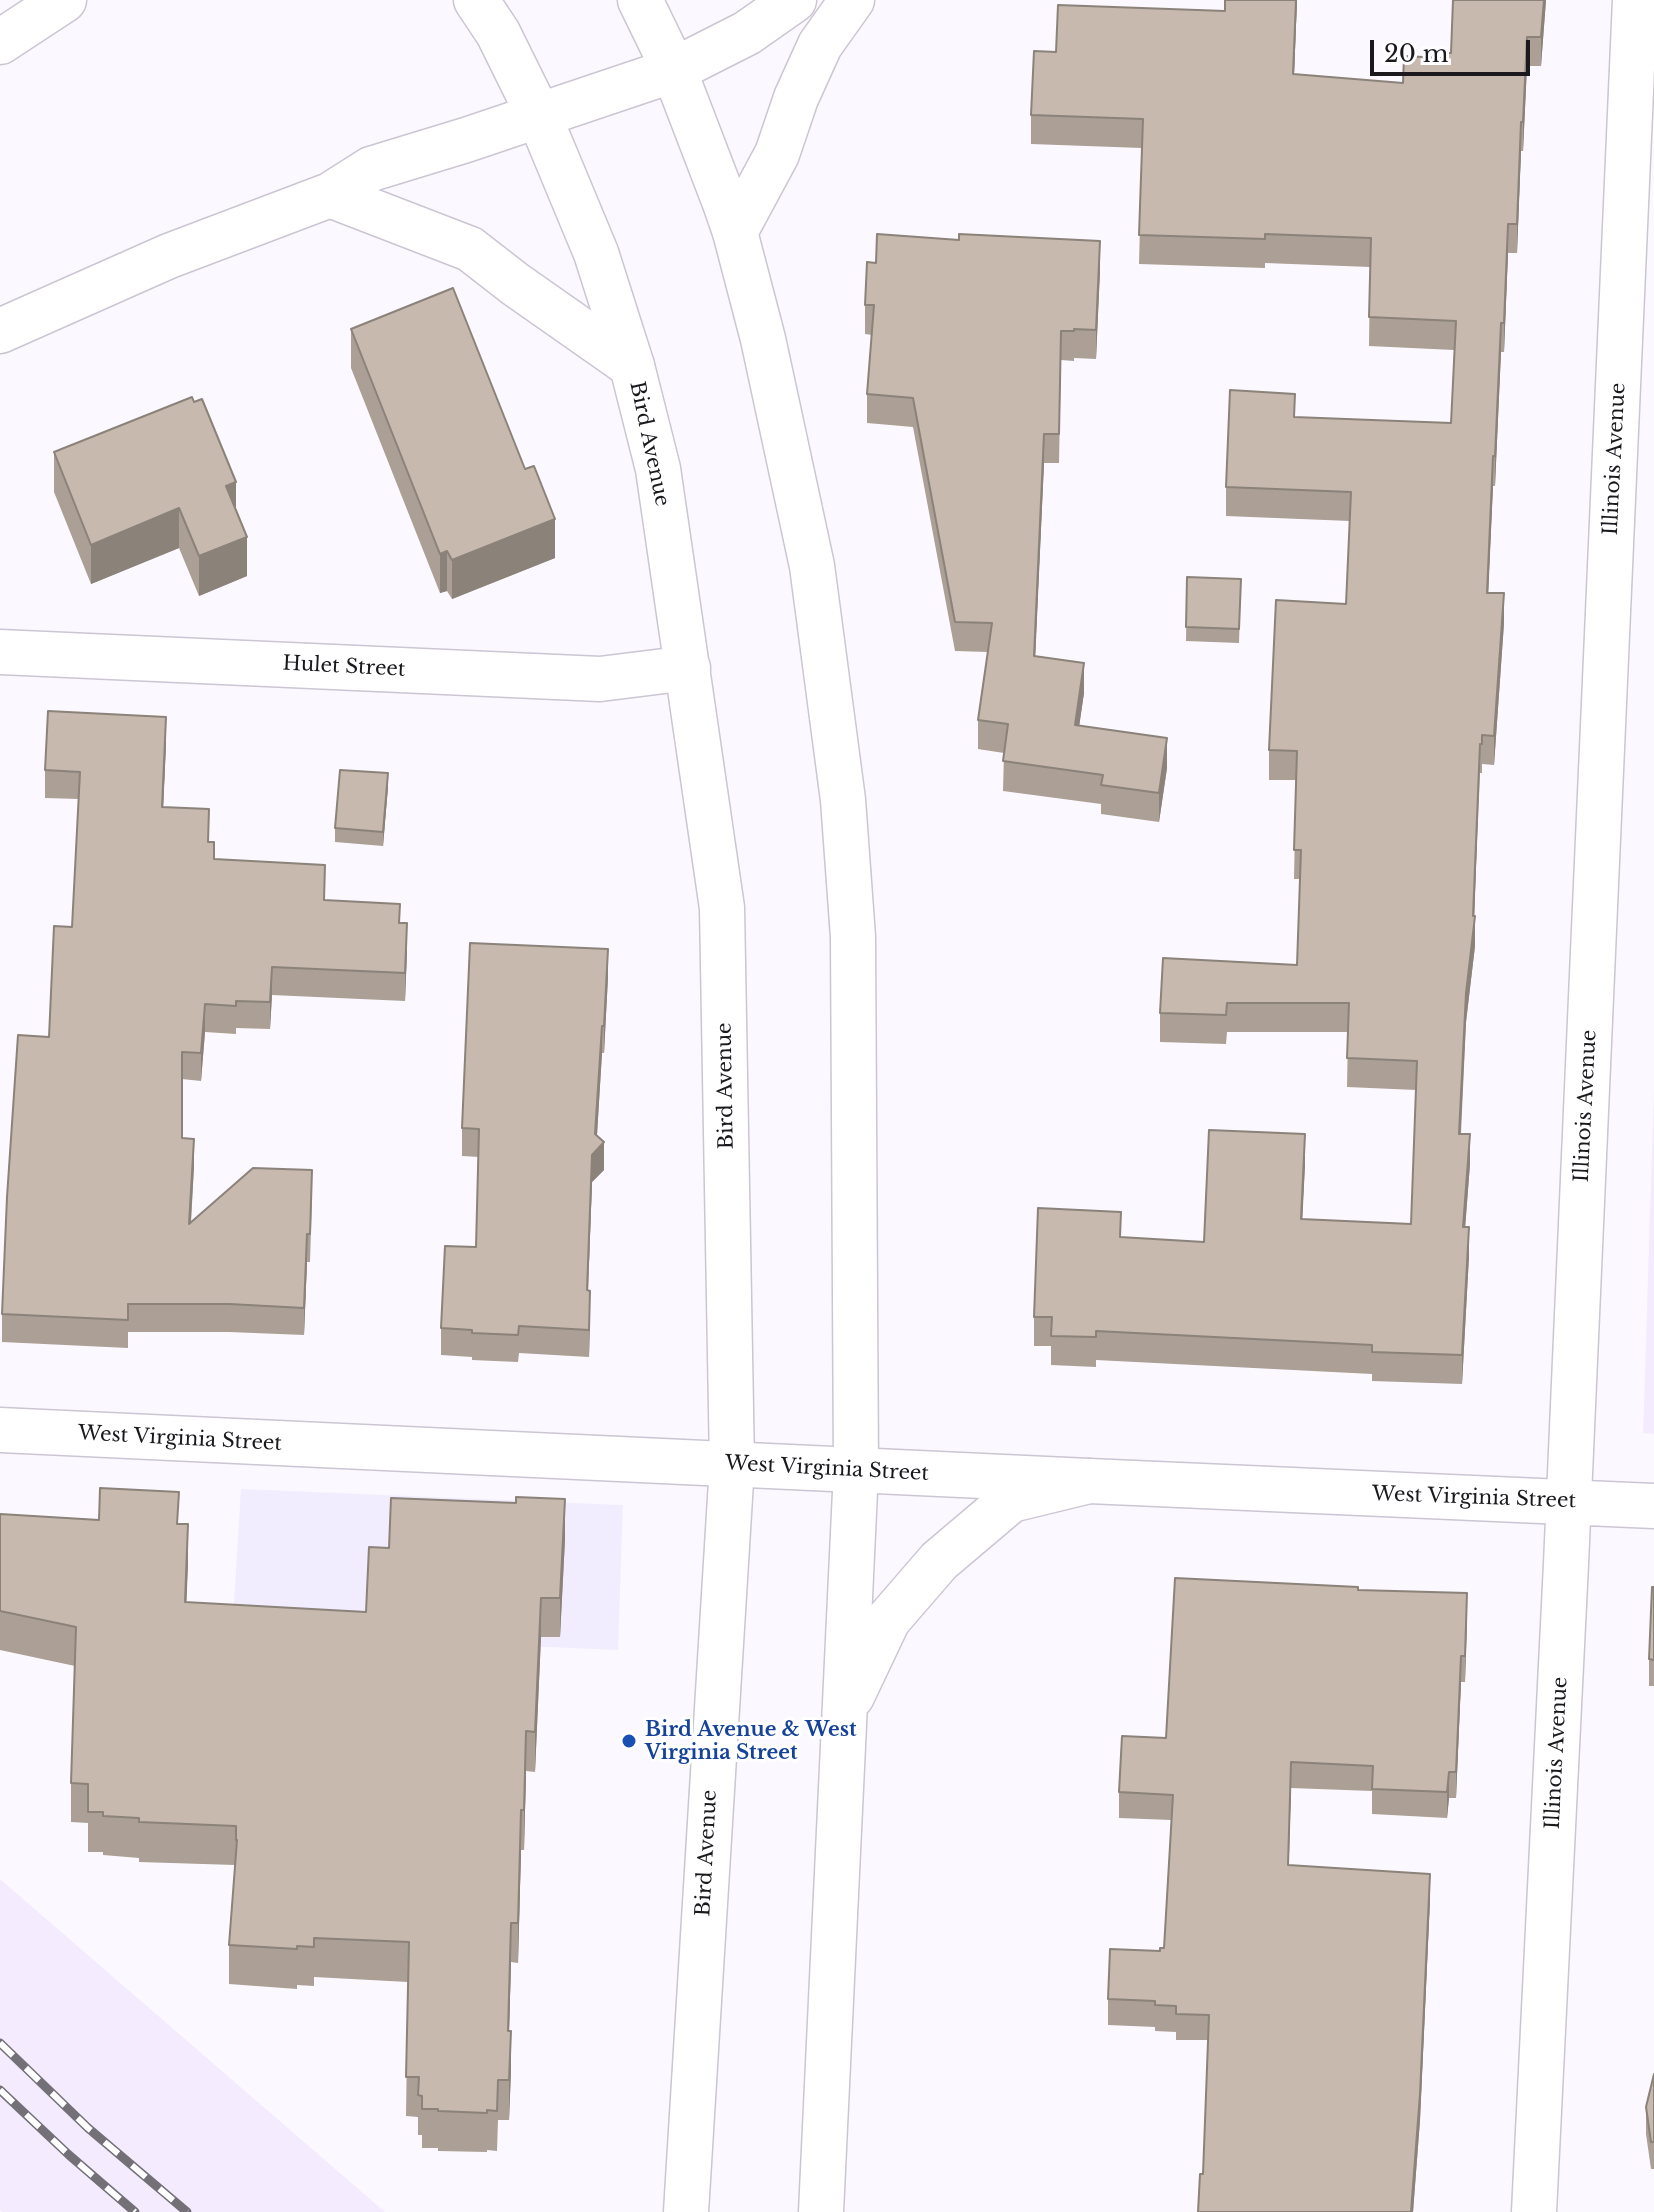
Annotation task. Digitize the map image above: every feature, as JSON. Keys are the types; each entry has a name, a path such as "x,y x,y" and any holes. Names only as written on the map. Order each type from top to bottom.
{"main road":[{"path":"0,42 64,0"},
{"name":"Bird Avenue","path":"476,0 498,33 539,116 596,253 632,366 658,469 722,908 732,1465 686,2212"},
{"path":"640,0 674,70 735,232 763,339 812,566 843,800 853,937 856,1470 821,2212"},
{"path":"0,331 169,256 330,195 371,169 674,70 747,33 794,0"},
{"path":"735,232 777,154 796,98 820,45 852,0"},
{"name":"Illinois Avenue","path":"1534,2212 1569,1502 1635,0"},
{"path":"330,195 470,249 632,366"},
{"name":"Hulet Street","path":"0,652 600,679 688,668"},
{"name":"West Virginia Street","path":"0,1430 1654,1506"},
{"path":"844,1713 888,1620 939,1561 1011,1500 1089,1481"}],"shaded area":[{"path":"1654,1089 1654,1434 1643,1433"},
{"path":"241,1489 623,1505 618,1650 232,1634"},
{"path":"0,1879 385,2212 2,2212"}],"building":[{"path":"1225,0 1296,0 1293,74 1403,83 1404,56 1442,58 1442,53 1451,53 1453,0 1544,0 1541,37 1527,37 1517,224 1508,224 1504,323 1501,323 1487,593 1504,593 1494,736 1482,735 1480,744 1475,916 1466,993 1459,1134 1470,1134 1463,1227 1469,1227 1462,1355 1372,1352 1372,1345 1096,1331 1096,1337 1051,1336 1052,1317 1034,1317 1038,1208 1121,1212 1120,1237 1204,1242 1209,1130 1305,1134 1301,1219 1411,1224 1417,1061 1347,1058 1349,1003 1227,1003 1226,1015 1160,1013 1163,958 1297,965 1301,850 1294,850 1297,751 1269,750 1276,600 1346,604 1351,492 1226,487 1230,390 1295,394 1294,417 1451,423 1456,321 1369,317 1371,238 1265,234 1265,239 1139,235 1143,119 1031,115 1034,51 1056,52 1058,5 1225,11"},
{"path":"877,234 959,240 959,234 1100,241 1096,330 1061,331 1059,434 1044,434 1034,656 1084,663 1075,725 1167,738 1159,793 1101,785 1103,775 1003,761 1008,724 978,720 992,623 955,622 913,398 867,394 874,305 865,305 867,262 876,263"},
{"path":"453,288 525,469 534,466 555,519 452,560 447,551 440,554 351,329"},
{"path":"192,397 194,402 202,399 236,482 226,486 247,537 199,556 179,508 91,545 54,452"},
{"path":"1187,577 1241,579 1239,629 1186,627"},
{"path":"48,711 166,717 162,807 209,809 208,842 214,842 214,859 325,865 324,900 400,904 399,923 407,923 405,973 272,967 270,1002 236,1001 236,1006 205,1004 201,1053 182,1052 182,1138 194,1139 189,1224 253,1168 312,1170 304,1308 128,1304 128,1320 2,1314 18,1035 49,1037 54,926 72,927 80,772 45,770"},
{"path":"340,770 388,773 383,832 335,828"},
{"path":"470,943 608,949 595,1134 604,1142 592,1155 587,1290 590,1291 589,1330 519,1326 518,1335 441,1328 445,1246 476,1247 479,1129 462,1128"},
{"path":"100,1488 179,1492 177,1524 188,1524 185,1602 366,1612 369,1547 389,1548 391,1498 516,1503 516,1497 565,1499 560,1598 541,1598 535,1732 526,1731 518,1923 511,1923 509,2080 498,2080 497,2111 422,2109 422,2096 418,2095 419,2077 406,2077 409,1942 314,1938 314,1947 297,1946 297,1949 229,1945 236,1826 139,1822 139,1818 88,1812 88,1784 71,1783 76,1627 0,1611 0,1514 99,1520"},
{"path":"1175,1578 1358,1587 1358,1590 1467,1593 1456,1772 1449,1772 1447,1792 1372,1789 1373,1766 1291,1762 1288,1865 1430,1874 1411,2212 1198,2212 1200,2174 1203,2174 1209,2015 1176,2014 1176,2006 1155,2005 1155,2001 1108,1999 1110,1949 1160,1951 1164,1948 1173,1795 1119,1792 1122,1736 1166,1738"},
{"path":"1654,1587 1654,1660 1649,1659"},
{"path":"1654,2074 1654,2142 1651,2142 1646,2107"}],"railway":[{"path":"0,2043 88,2128 187,2212"},
{"path":"0,2090 135,2212"}],"place":[{"name":"Bird Avenue & West Virginia Street","path":"629,1741"}]}
